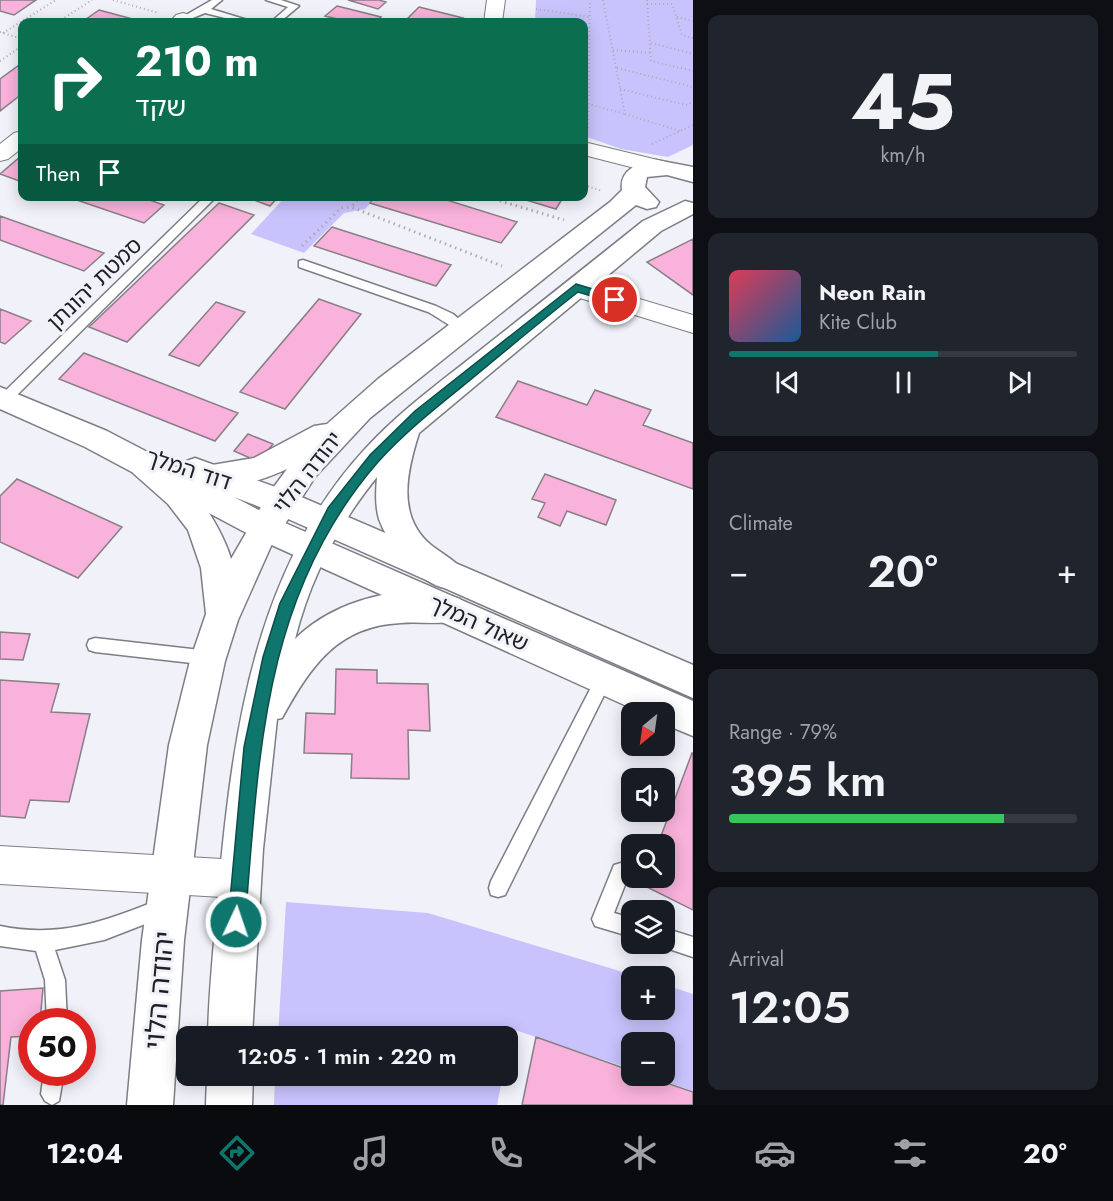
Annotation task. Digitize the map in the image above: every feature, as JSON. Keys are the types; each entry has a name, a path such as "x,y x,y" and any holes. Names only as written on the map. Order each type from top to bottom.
{"main road":[{"name":"יהודה הלוי","path":"150,1105 168,891 189,743 209,657 223,616 233,590 273,515 331,438 380,392 619,207 629,198 641,171 680,168"},
{"path":"633,185 644,200 654,205 666,208 689,207"},
{"name":"יהודה הלוי","path":"232,1026 239,879 255,732 270,657 288,603 320,536 374,459 406,427 652,226 689,207"},
{"name":"דוד המלך","path":"3,398 96,439 144,465 273,515"},
{"path":"211,475 238,474 256,470 294,453 352,418"},
{"path":"406,427 393,468 392,500 395,517 411,546 447,575"},
{"name":"דוד המלך","path":"96,439 211,475 273,515"},
{"path":"144,465 183,499 206,533 223,589 223,616"},
{"name":"שאול המלך","path":"273,515 320,536 448,609 693,719"},
{"name":"שאול המלך","path":"320,536 447,575 693,682"},
{"path":"255,732 297,659 318,638 341,622 357,615 387,609 412,606 448,609"},
{"path":"229,1105 230,1086"}],"street":[{"path":"494,18 496,0"},
{"path":"0,154 18,141"},
{"path":"588,150 621,158 680,168"},
{"path":"588,151 633,185"},
{"path":"576,288 693,324"},
{"path":"0,865 168,891 239,879"}],"lane":[{"path":"187,18 218,0"},
{"path":"270,0 295,6 280,18"},
{"path":"204,10 234,18"},
{"name":"סמטת יהונתן","path":"3,398 208,201"},
{"path":"303,264 432,309 449,317 463,328"},
{"path":"95,645 209,657"},
{"path":"498,888 604,679"},
{"path":"621,872 602,919 621,925"},
{"path":"0,936 19,941 74,940 168,891"},
{"path":"41,941 52,962 59,994 58,1008"},
{"path":"675,941 693,947"},
{"path":"52,1094 53,1086"}],"path":[{"path":"26,18 56,0"},
{"path":"64,18 92,0"},
{"path":"113,0 171,18"},
{"path":"590,0 588,105 680,131"},
{"path":"603,0 625,114"},
{"path":"693,38 682,35 672,4 647,2 651,61 693,71"},
{"path":"536,9 590,17"},
{"path":"677,17 693,21"},
{"path":"1,33 18,23"},
{"path":"1,33 18,38"},
{"path":"651,43 693,54"},
{"path":"0,61 18,49"},
{"path":"612,50 652,53"},
{"path":"617,68 693,87"},
{"path":"620,88 686,105 693,102"},
{"path":"621,158 693,125"},
{"path":"351,207 356,201"},
{"path":"501,201 562,219"},
{"path":"302,246 341,208 351,207 392,227 530,276"}],"shaded area":[{"path":"536,0 693,0 693,145 668,157 621,149 588,137 588,18 535,18"},
{"path":"281,201 372,201 365,209 344,213 304,253 251,234"},
{"path":"286,902 428,913 621,971 621,1020 675,1020 675,988 693,994 693,1091 675,1085 675,1032 621,1032 621,1066 518,1031 518,1026 279,1026"},
{"path":"275,1086 501,1086 497,1105 274,1105"}],"building":[{"path":"0,0 36,0 14,15 0,11"},
{"path":"348,0 379,0 386,2 378,9"},
{"path":"337,6 381,17 333,18 325,16"},
{"path":"419,7 463,18 408,18"},
{"path":"99,10 129,18 88,18"},
{"path":"18,66 18,97 0,111 0,79"},
{"path":"18,159 18,181 0,174"},
{"path":"80,201 152,201 164,205 144,223"},
{"path":"256,201 274,201 270,206"},
{"path":"372,201 450,201 517,222 501,243 370,203"},
{"path":"530,201 561,201 556,209"},
{"path":"219,203 254,215 127,342 89,327"},
{"path":"0,216 104,253 84,271 0,240"},
{"path":"332,227 451,265 436,286 314,246"},
{"path":"693,239 693,295 647,262"},
{"path":"319,299 361,314 285,409 240,392"},
{"path":"216,302 245,312 199,366 169,355"},
{"path":"0,309 31,321 5,344 0,342"},
{"path":"84,353 238,413 215,441 59,379"},
{"path":"518,381 587,405 595,390 651,410 643,425 693,443 693,489 496,417"},
{"path":"248,434 273,444 259,462 234,451"},
{"path":"545,474 616,500 606,525 567,511 560,526 538,517 545,503 532,499"},
{"path":"17,479 122,527 78,578 0,542 0,496"},
{"path":"0,632 30,634 23,660 0,659"},
{"path":"336,669 377,670 377,683 428,684 430,731 408,730 409,779 351,778 352,754 304,753 306,713 335,714"},
{"path":"0,680 59,684 51,712 90,714 69,802 30,800 25,818 0,816"},
{"path":"693,753 693,910 649,888 675,888 675,834 662,834 666,822 675,822 675,798"},
{"path":"43,988 41,1008 18,1008 18,1037 11,1037 3,1105 0,1105 0,991"},
{"path":"536,1037 621,1067 621,1086 675,1086 693,1092 693,1105 522,1105"}],"route":[{"path":"236,922 252,747 270,657 288,603 309,555 333,512 374,459 420,414 576,288 615,300"}]}
